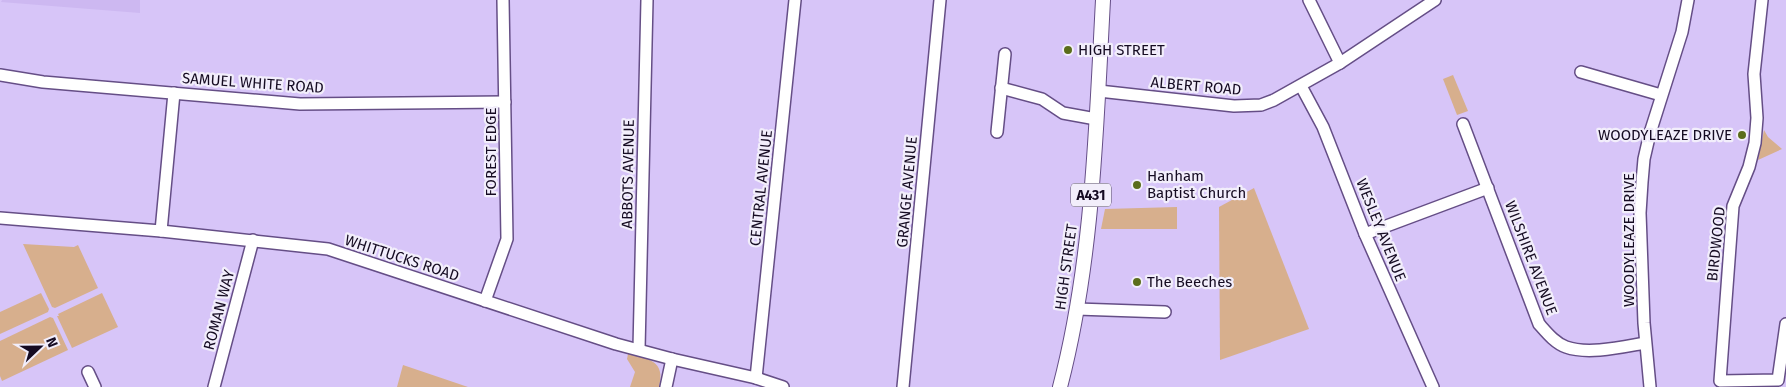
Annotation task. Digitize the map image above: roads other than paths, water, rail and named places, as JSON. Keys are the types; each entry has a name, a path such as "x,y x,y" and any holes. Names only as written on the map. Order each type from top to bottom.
{"main road":[{"name":"HIGH STREET","path":"1060,387 1078,309 1088,239 1099,91 1103,0"}],"street":[{"name":"FOREST EDGE","path":"485,301 507,239 503,0"},
{"name":"ABBOTS AVENUE","path":"638,349 647,0"},
{"name":"CENTRAL AVENUE","path":"756,378 795,0"},
{"name":"GRANGE AVENUE","path":"904,387 940,0"},
{"path":"1309,0 1340,63"},
{"name":"ALBERT ROAD","path":"1099,91 1242,106 1261,104 1274,100 1301,86 1340,63 1436,0"},
{"name":"WOODYLEAZE DRIVE","path":"1650,387 1645,344 1640,213 1644,159 1661,95 1682,32 1688,0"},
{"name":"BIRDWOOD","path":"1762,0 1754,74 1757,118 1755,143 1749,167 1733,206 1720,380 1778,380 1786,324"},
{"path":"997,132 1004,54"},
{"path":"1581,72 1661,95"},
{"name":"SAMUEL WHITE ROAD","path":"0,75 43,82 300,104 506,102"},
{"name":"WESLEY AVENUE","path":"1301,86 1323,127 1365,234 1433,387"},
{"path":"1001,88 1042,99 1064,113 1096,119"},
{"path":"161,231 174,93"},
{"name":"WILSHIRE AVENUE","path":"1463,124 1539,324 1548,334 1567,347 1575,349 1595,350 1645,344"},
{"path":"1365,234 1488,188"},
{"name":"WHITTUCKS ROAD","path":"0,218 161,231 328,249 616,344 756,378 783,387"},
{"name":"ROMAN WAY","path":"214,387 253,240"},
{"path":"1078,309 1165,312"},
{"path":"666,387 672,359"},
{"path":"1055,387 1064,370"},
{"path":"88,372 95,387"}],"place":[{"name":"HIGH STREET","path":"1068,50"},
{"name":"WOODYLEAZE DRIVE","path":"1742,135"},
{"name":"Hanham Baptist Church","path":"1137,185"},
{"name":"The Beeches","path":"1137,282"}]}
